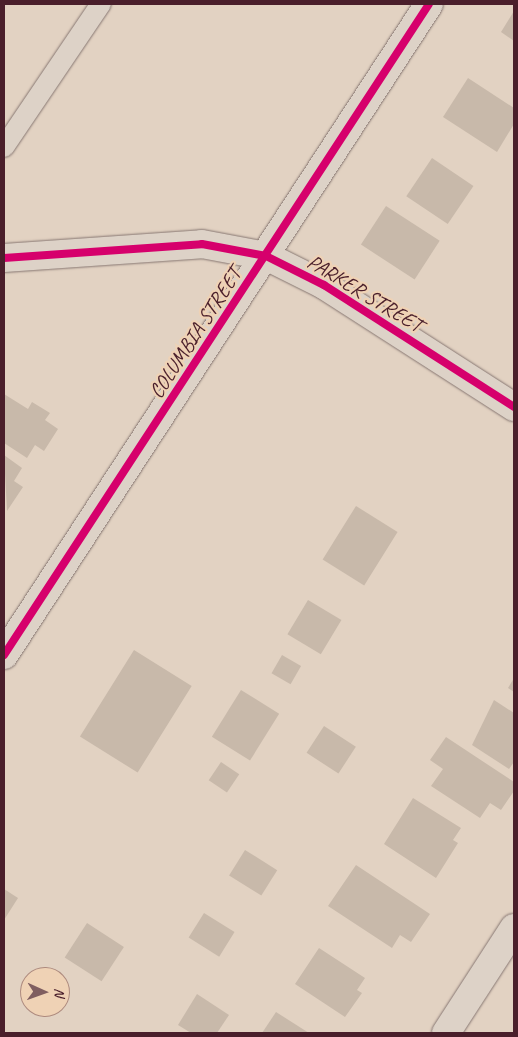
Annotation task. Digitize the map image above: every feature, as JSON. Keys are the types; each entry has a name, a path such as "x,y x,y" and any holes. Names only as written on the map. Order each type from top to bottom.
{"street":[{"name":"COLUMBIA STREET","path":"4,654 429,4"},
{"name":"PARKER STREET","path":"4,258 202,244 266,256 324,285 512,402"},
{"path":"446,1033 514,928"}],"lane":[{"path":"4,147 101,4"}],"building":[{"path":"514,11 514,41 501,32"},
{"path":"468,78 514,108 514,124 497,152 443,117"},
{"path":"432,158 473,186 448,224 406,196"},
{"path":"386,206 440,241 415,279 361,245"},
{"path":"4,394 28,409 32,402 50,413 45,420 58,429 44,451 35,445 27,458 4,443"},
{"path":"4,455 22,468 14,481 23,487 7,511"},
{"path":"356,506 398,532 364,585 323,559"},
{"path":"308,600 341,620 321,654 287,634"},
{"path":"134,650 192,686 138,773 80,737"},
{"path":"282,655 301,666 291,684 272,673"},
{"path":"514,678 514,692 508,688"},
{"path":"241,690 279,714 250,760 212,737"},
{"path":"494,700 514,713 514,762 509,769 472,745"},
{"path":"324,726 356,747 338,774 307,753"},
{"path":"446,737 514,782 514,791 501,810 490,803 480,818 431,786 443,769 430,760"},
{"path":"221,762 239,774 227,793 209,780"},
{"path":"413,798 461,828 453,840 458,843 436,878 384,844"},
{"path":"245,850 277,870 261,896 229,875"},
{"path":"356,865 430,914 411,942 400,935 392,948 328,906"},
{"path":"4,889 18,898 4,920"},
{"path":"204,913 235,932 219,957 189,938"},
{"path":"87,923 124,947 102,981 65,957"},
{"path":"319,948 365,978 357,990 362,993 345,1017 295,984"},
{"path":"197,994 229,1015 217,1033 191,1033 178,1025"},
{"path":"276,1012 309,1033 262,1033"}],"cycle path":[{"path":"4,655 429,4"},
{"path":"4,258 202,244 266,256 324,285 514,407"}]}
